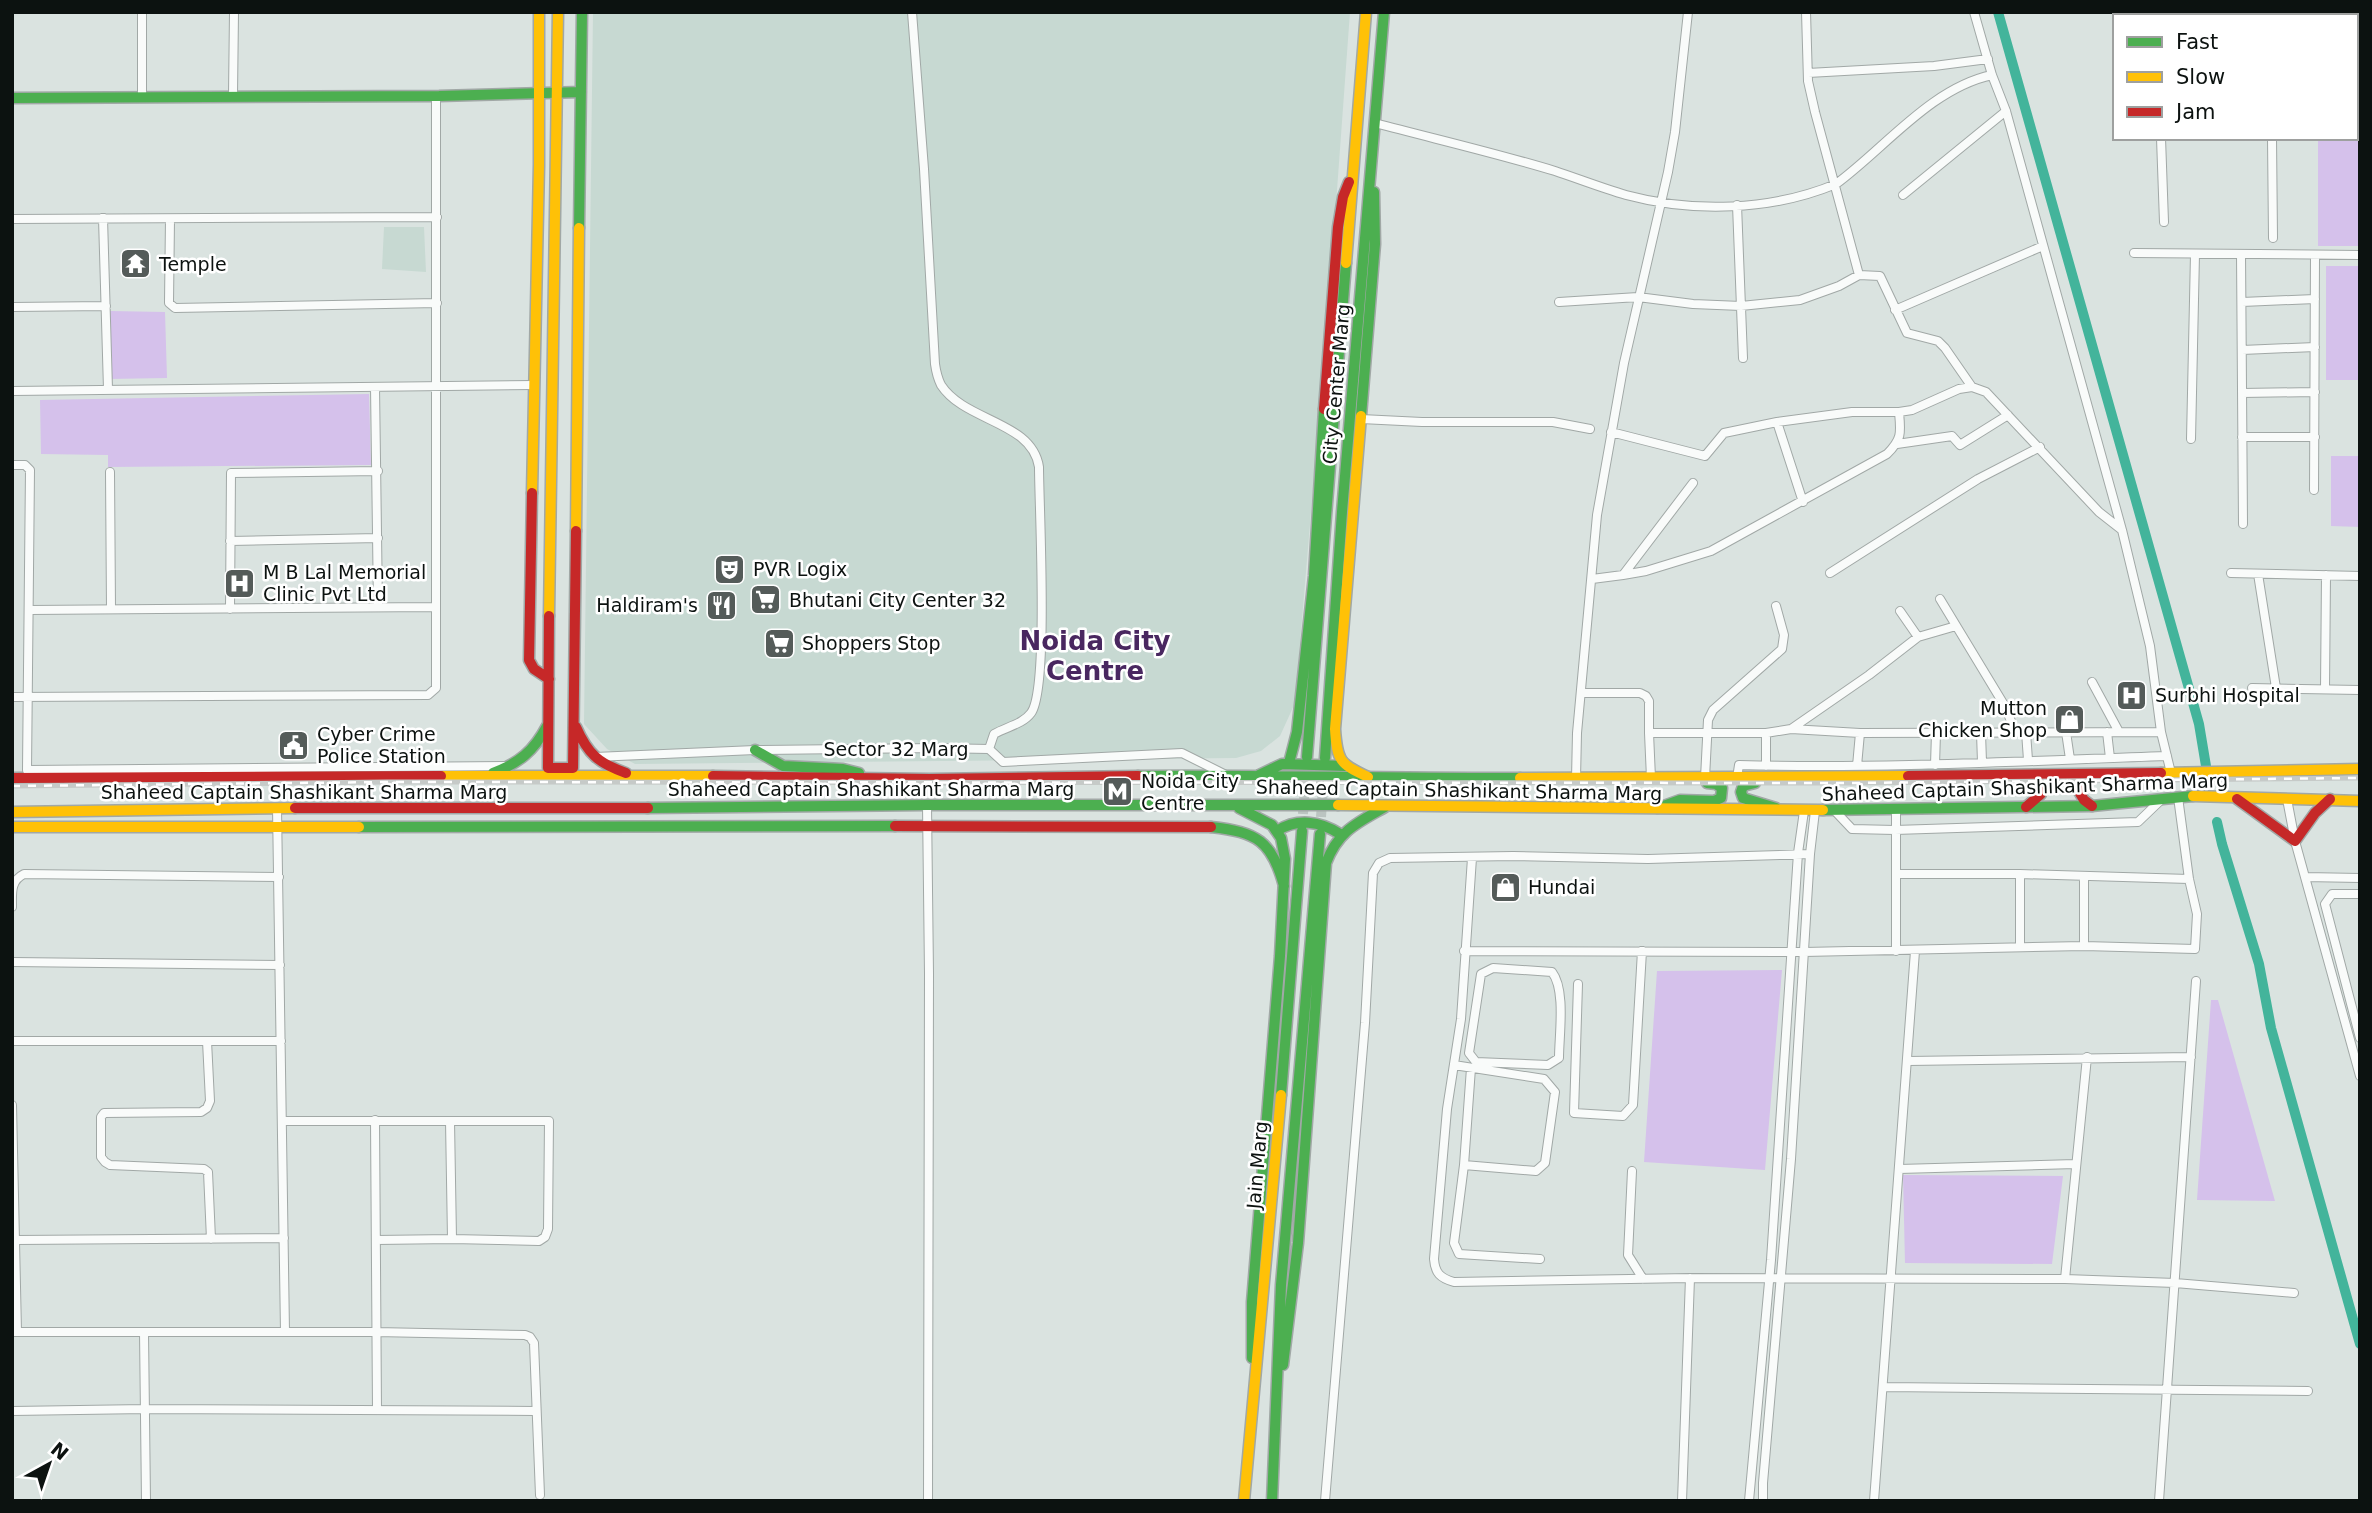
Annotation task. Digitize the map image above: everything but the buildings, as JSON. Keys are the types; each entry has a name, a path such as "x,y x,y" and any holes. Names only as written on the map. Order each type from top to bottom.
{"main road":[{"path":"539,12 529,660 534,669 549,679"},
{"path":"558,12 548,768 573,768 582,12"},
{"name":"City Center Marg","path":"1307,757 1366,12"},
{"name":"City Center Marg","path":"1325,758 1342,512 1384,12"},
{"path":"12,98 436,96 581,92"},
{"path":"1289,763 1297,732 1314,576 1338,227 1343,197 1353,170"},
{"path":"1346,766 1337,748 1335,729 1375,244 1376,200 1371,175"},
{"path":"573,721 586,750 604,765 642,776"},
{"path":"484,776 527,757 539,743 549,722"},
{"path":"755,750 783,766 843,769 867,777"},
{"path":"1259,775 1289,763 1346,766 1369,778"},
{"name":"Shaheed Captain Shashikant Sharma Marg","path":"12,778 642,776 944,779 1259,775 1576,779 2360,769"},
{"path":"2089,774 2081,780 2078,790 2092,806"},
{"path":"2020,775 2040,786 2041,794 2026,807"},
{"path":"1655,778 1716,784 1722,788 1723,795 1714,801 1670,802 1656,809"},
{"path":"1778,778 1746,784 1741,792 1746,800 1760,802 1782,811"},
{"name":"Shaheed Captain Shashikant Sharma Marg","path":"12,812 928,805 1387,805 1810,811 2092,806 2183,797 2360,801"},
{"path":"2230,798 2256,811 2295,841 2315,813 2330,799"},
{"path":"1276,1391 1286,1351 1298,1243 1326,863 1340,834 1357,821 1387,805"},
{"path":"1234,806 1269,821 1278,831 1284,849 1283,929 1257,1211 1251,1312 1250,1343 1255,1373"},
{"path":"1278,831 1285,825 1306,823 1329,826 1340,834"},
{"path":"12,827 1222,827 1237,831 1265,847 1276,862 1284,887"},
{"name":"Jain Marg","path":"1244,1501 1265,1286 1302,831"},
{"name":"Jain Marg","path":"1272,1501 1282,1272 1320,834"}],"street":[{"path":"142,12 142,96"},
{"path":"233,95 234,12"},
{"path":"912,12 924,169 934,364 940,383 950,396 1021,436 1037,454 1039,467 1042,633 1037,699 1033,711 1026,719 994,734 989,749"},
{"path":"1576,779 1577,733 1597,515 1638,297 1675,132 1688,12"},
{"path":"1807,12 1808,73 1815,112 1859,275"},
{"path":"1974,12 1992,75 2006,111 2122,530 2150,646 2161,732 2171,773"},
{"path":"1808,73 1934,66 1988,59"},
{"path":"1375,123 1556,172 1627,195 1687,206 1737,205 1784,200 1836,184 1949,91 1974,79 1992,75"},
{"path":"12,697 428,695 436,688 436,96"},
{"path":"1903,195 2006,111"},
{"path":"2161,140 2164,222"},
{"path":"2272,140 2273,238"},
{"path":"1737,205 1743,358"},
{"path":"12,219 437,217"},
{"path":"103,218 108,389"},
{"path":"170,219 169,303 175,308 437,303"},
{"path":"1895,310 2043,246"},
{"path":"2134,253 2360,255"},
{"path":"2191,439 2195,254"},
{"path":"2241,254 2243,524"},
{"path":"2314,490 2315,255"},
{"path":"1559,302 1638,297 1693,304 1741,306 1800,300 1839,286 1859,275 1880,276 1907,333 1938,341 1972,387"},
{"path":"2242,302 2315,299"},
{"path":"12,307 106,306"},
{"path":"2242,350 2315,347"},
{"path":"12,391 534,385"},
{"path":"375,387 378,607"},
{"path":"1611,432 1705,456 1724,433 1777,422 1852,412 1912,410 1959,389 1972,387 1986,392 2099,512 2122,530"},
{"path":"2242,393 2315,391"},
{"path":"1592,579 1646,571 1711,551 1803,502 1887,454 1897,444 1901,433 1899,412"},
{"path":"1897,444 1952,436 1960,445 2008,415"},
{"path":"1361,419 1553,422 1590,429"},
{"path":"1777,422 1803,502"},
{"path":"2242,437 2315,437"},
{"path":"1830,573 1978,479 2040,447"},
{"path":"12,465 24,465 30,470 27,770 511,766"},
{"path":"230,608 230,473 378,471"},
{"path":"110,472 111,610"},
{"path":"1623,575 1693,483"},
{"path":"230,541 378,538"},
{"path":"2231,573 2360,576"},
{"path":"2258,574 2276,688"},
{"path":"2325,689 2326,575"},
{"path":"1940,599 2006,708 2015,733"},
{"path":"1705,778 1708,720 1713,710 1782,649 1784,635 1776,606"},
{"path":"29,610 435,607"},
{"path":"1900,611 1918,637"},
{"path":"1791,729 1918,637 1956,626"},
{"path":"2092,682 2119,732"},
{"path":"2252,688 2360,690"},
{"path":"1581,693 1646,696 1649,701 1649,733 1655,778"},
{"path":"1649,733 1766,733 1791,729 1860,733 2161,732"},
{"path":"2026,732 2028,760"},
{"path":"2066,732 2070,759"},
{"path":"2107,732 2110,758"},
{"path":"1766,733 1766,766"},
{"path":"1857,766 1860,733"},
{"path":"1935,765 1936,733"},
{"path":"1981,733 1982,762"},
{"name":"Sector 32 Marg","path":"595,757 755,750 989,749 1003,762 1182,753 1228,776"},
{"path":"1737,778 1739,765 1935,765 2167,756"},
{"path":"1464,951 1804,953 2084,946 2195,949 2197,914 2189,879 2183,797"},
{"path":"1834,810 1852,829 2138,822 2162,799"},
{"path":"2287,799 2295,841 2360,1076"},
{"path":"928,805 928,1501"},
{"path":"277,808 285,1332"},
{"path":"1896,809 1896,951"},
{"path":"1749,1501 1769,1278 1798,853 1810,811"},
{"path":"1763,1501 1782,1279 1811,854 1810,811"},
{"path":"1325,1501 1365,1023 1373,873 1380,863 1390,858 1513,856 1647,859 1811,854"},
{"path":"1472,858 1461,1019 1447,1109 1434,1259 1436,1272 1441,1277 1454,1282 1690,1278 2065,1279 2175,1283 2294,1293"},
{"path":"12,907 12,884 24,874 279,877"},
{"path":"1896,874 2020,874 2189,879"},
{"path":"2020,874 2020,947"},
{"path":"2084,877 2084,946"},
{"path":"2305,877 2360,878"},
{"path":"2348,1034 2359,1035 2325,904 2332,894 2360,894"},
{"path":"1578,984 1574,1113 1623,1116 1633,1105 1642,951"},
{"path":"1874,1501 1915,951"},
{"path":"12,962 280,965"},
{"path":"1493,968 1552,972 1557,978 1560,995 1559,1058 1548,1065 1476,1062 1469,1053 1481,974 1493,968"},
{"path":"2159,1501 2196,981"},
{"path":"1560,995 1577,997"},
{"path":"12,1041 281,1041"},
{"path":"207,1041 210,1101 207,1108 201,1112 104,1113 101,1157 110,1165 204,1169 208,1172 211,1239"},
{"path":"2065,1279 2087,1057"},
{"path":"1908,1061 2191,1057"},
{"path":"1454,1065 1544,1079 1555,1092 1545,1163 1536,1171 1464,1166"},
{"path":"1471,1068 1464,1166 1454,1243 1459,1254 1540,1259"},
{"path":"12,1105 14,1332 376,1332 525,1335 534,1343 540,1495"},
{"path":"375,1120 377,1410"},
{"path":"282,1121 550,1121 548,1229 545,1237 539,1241 376,1240"},
{"path":"450,1121 452,1239"},
{"path":"1899,1169 2075,1164"},
{"path":"1632,1171 1628,1255 1643,1279"},
{"path":"15,1240 284,1238"},
{"path":"1682,1501 1690,1278"},
{"path":"144,1332 146,1501"},
{"path":"1884,1387 2308,1391"},
{"path":"12,1411 536,1411"}],"shaded area":[{"path":"593,12 1350,12 1295,703 1280,736 1261,751 1236,758 635,764 607,749 584,724"},
{"path":"2360,54 2360,246 2318,246 2318,140 2358,140"},
{"path":"384,227 424,227 426,272 382,269"},
{"path":"2326,266 2360,266 2360,380 2326,380"},
{"path":"110,311 165,312 167,378 108,379"},
{"path":"369,394 371,465 108,467 108,455 41,454 40,400"},
{"path":"2331,456 2360,456 2360,527 2331,526"},
{"path":"1782,970 1765,1170 1644,1162 1657,971"},
{"path":"2211,1000 2218,1000 2275,1201 2197,1200"},
{"path":"1903,1175 2063,1176 2052,1264 1905,1263"}],"waterway":[{"path":"1998,12 2199,724 2207,772"},
{"path":"2217,822 2259,964 2271,1028 2360,1344"}],"tunnel":[{"path":"1320,832 1325,758"},
{"path":"1302,829 1306,768"}],"railway":[{"path":"12,786 387,782 1849,783 2360,778"}],"traffic: fast":[{"path":"579,228 582,12"},
{"path":"1325,758 1342,512 1384,12"},
{"path":"12,98 439,96 581,92"},
{"path":"1361,416 1375,244 1374,192"},
{"path":"1307,757 1346,263"},
{"path":"1289,763 1297,732 1314,576 1324,409"},
{"path":"493,773 525,755 547,726"},
{"path":"755,750 783,766 843,769 859,773"},
{"path":"1259,775 1282,764 1346,766"},
{"path":"1138,776 1520,778"},
{"path":"1658,808 1680,800 1714,801 1721,798 1722,788 1707,783"},
{"path":"1755,783 1743,786 1743,798 1776,808"},
{"path":"1823,810 2092,806 2193,796"},
{"path":"648,808 1338,805"},
{"path":"1283,1365 1298,1243 1326,863 1343,835 1357,823 1385,807"},
{"path":"1239,808 1272,825 1281,838 1285,859 1280,956 1252,1302 1252,1358"},
{"path":"1277,831 1292,824 1308,823 1325,826 1340,834"},
{"path":"359,827 895,826"},
{"path":"1211,827 1240,832 1260,842 1274,858 1284,886"},
{"path":"1281,1095 1302,831"},
{"path":"1272,1501 1281,1285 1320,834"}],"traffic: slow":[{"path":"532,493 539,165 539,12"},
{"path":"549,616 558,12"},
{"path":"1346,263 1366,12"},
{"path":"576,531 579,228"},
{"path":"1361,416 1335,729 1337,748 1342,760 1351,769 1368,777"},
{"path":"2161,773 2360,769"},
{"path":"441,776 713,776"},
{"path":"1520,778 1908,776"},
{"path":"2193,796 2360,801"},
{"path":"1338,805 1823,810"},
{"path":"12,812 295,808"},
{"path":"12,827 359,827"},
{"path":"1244,1501 1281,1095"}],"traffic: jam":[{"path":"1324,409 1338,227 1343,197 1349,182"},
{"path":"532,493 529,660 534,669 549,679"},
{"path":"549,616 548,768 573,768 576,531"},
{"path":"576,727 595,756 626,773"},
{"path":"1908,776 2161,773"},
{"path":"2089,774 2081,780 2078,790 2092,806"},
{"path":"12,778 441,776"},
{"path":"713,776 930,779 1138,776"},
{"path":"2023,776 2040,786 2041,794 2026,807"},
{"path":"2237,799 2295,841 2315,813 2330,799"},
{"path":"295,808 648,808"},
{"path":"895,826 1211,827"}],"place":[{"name":"Temple","path":"136,264"},
{"name":"PVR Logix","path":"730,569"},
{"name":"M B Lal Memorial Clinic Pvt Ltd","path":"240,583"},
{"name":"Bhutani City Center 32","path":"766,600"},
{"name":"Haldiram's","path":"721,605"},
{"name":"Shoppers Stop","path":"779,643"},
{"name":"Surbhi Hospital","path":"2132,695"},
{"name":"Mutton Chicken Shop","path":"2070,719"},
{"name":"Cyber Crime Police Station","path":"294,745"},
{"name":"Noida City Centre","path":"1118,792"},
{"name":"Hundai","path":"1505,887"}],"district":[{"name":"Noida City Centre","path":"1095,656"}]}
